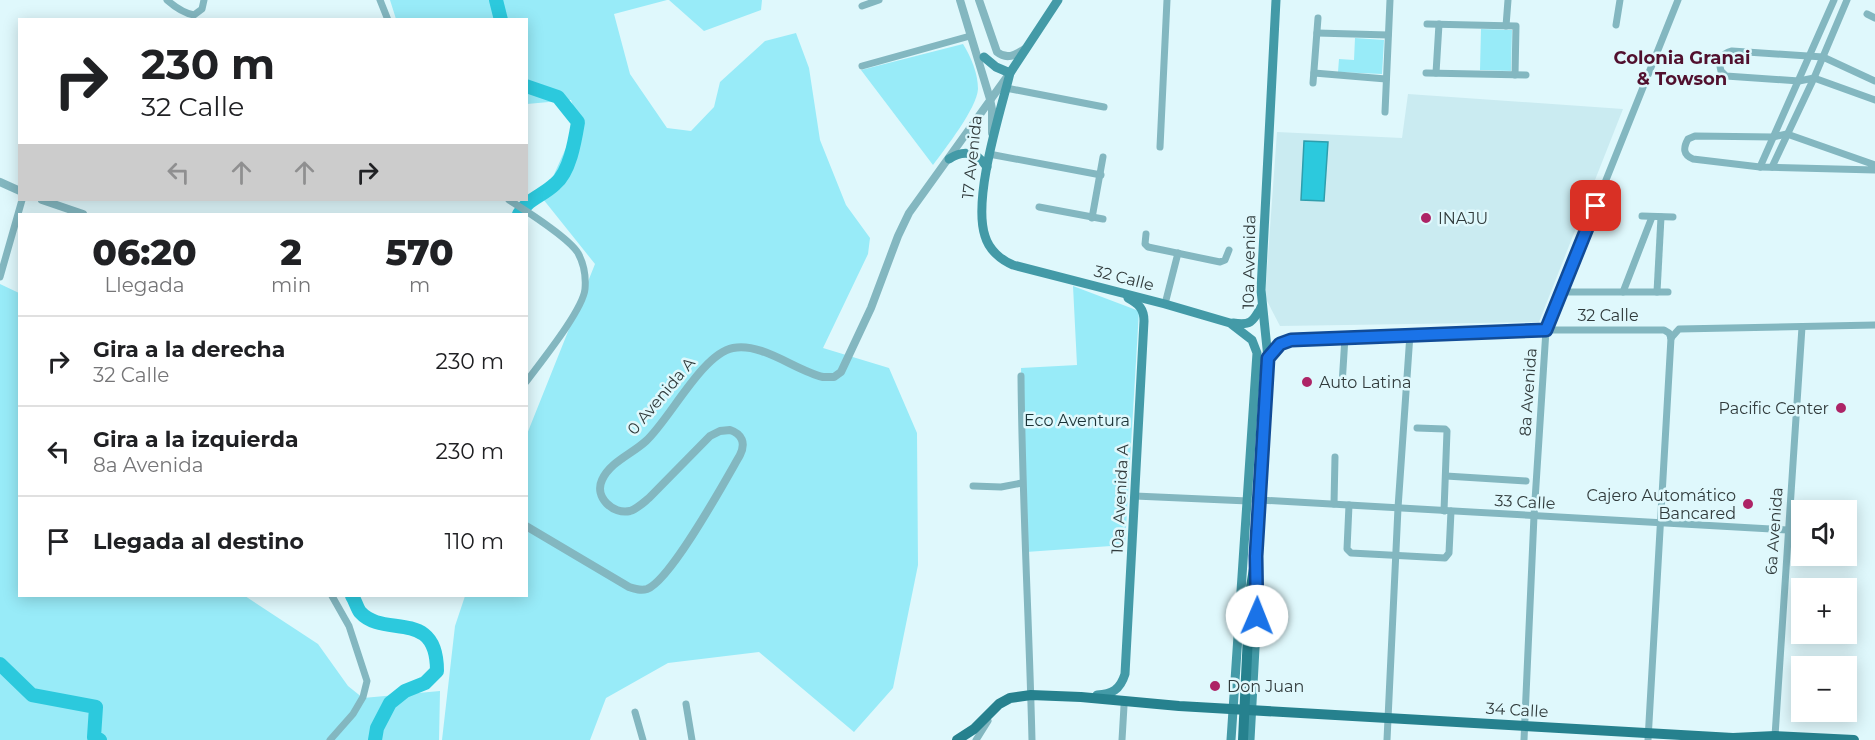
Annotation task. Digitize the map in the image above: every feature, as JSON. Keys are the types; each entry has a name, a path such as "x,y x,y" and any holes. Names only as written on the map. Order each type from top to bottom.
{"main road":[{"name":"10a Avenida","path":"1250,740 1258,592 1256,556 1268,358 1261,290 1276,0"},
{"path":"990,150 1010,72 1053,3"},
{"path":"984,57 996,67 1010,72"},
{"name":"17 Avenida","path":"990,150 982,216 985,239 990,247"},
{"path":"949,159 968,152 978,156 987,167"},
{"name":"32 Calle","path":"990,247 1005,261 1014,265 1230,323 1252,340 1257,353 1250,464"},
{"name":"10a Avenida A","path":"1081,697 1112,693 1119,688 1125,674 1144,314 1139,304 1109,289"},
{"path":"1230,323 1243,325 1249,323 1261,307"},
{"path":"1250,464 1255,496 1260,500"},
{"path":"1231,740 1250,464"},
{"path":"1243,740 1250,592 1256,556"},
{"path":"1234,685 1243,695 1248,693 1254,685"},
{"name":"34 Calle","path":"999,704 1010,698 1031,695 1081,697 1179,706 1524,726 1648,737 1738,739 1775,736 1854,740"},
{"name":"34 Calle","path":"1052,696 1081,702 1124,706 1157,708 1179,706"},
{"path":"957,740 974,729 999,704"}],"street":[{"path":"167,0 188,14 194,15 202,9 204,0"},
{"path":"380,0 387,18"},
{"path":"862,6 879,0"},
{"name":"17 Avenida","path":"960,0 990,99 992,120 990,150"},
{"path":"979,0 993,44 1001,56 1008,57 1025,50"},
{"path":"1160,147 1167,0"},
{"path":"1384,112 1390,0"},
{"path":"1506,26 1508,0"},
{"path":"1616,25 1620,0"},
{"name":"8a Avenida","path":"1524,740 1534,516 1546,330 1678,0"},
{"path":"1760,167 1834,0"},
{"path":"1772,167 1814,78 1847,0"},
{"path":"1867,14 1875,18"},
{"path":"1313,83 1318,18"},
{"path":"1428,24 1516,26 1515,75"},
{"path":"1436,73 1438,24"},
{"path":"1317,33 1388,35"},
{"path":"862,66 970,36"},
{"path":"975,49 980,56 984,57 992,53 993,44"},
{"path":"1875,81 1823,57 1810,55 1732,51 1723,54 1720,59 1721,71 1726,76 1799,81 1814,78 1875,100"},
{"name":"0 Avenida A","path":"528,527 637,590 646,590 665,576 743,450 740,435 730,430 714,433 641,505 629,511 618,511 603,499 601,482 607,472 650,437 706,366 729,349 743,347 759,351 816,376 830,378 838,374 844,368 871,308 909,213 1010,72"},
{"path":"1314,73 1386,79"},
{"path":"1426,73 1526,75"},
{"path":"1006,88 1104,107"},
{"path":"1787,134 1875,168 1760,167 1693,159 1685,153 1686,143 1688,139 1695,136 1773,137 1787,134"},
{"path":"990,150 1101,175"},
{"path":"1092,218 1103,157"},
{"path":"0,182 18,190"},
{"path":"45,201 75,213"},
{"path":"511,201 569,243 578,254 584,271 585,291 577,310 528,379"},
{"path":"1039,207 1102,219"},
{"path":"0,277 18,214"},
{"path":"1642,216 1673,217"},
{"path":"1623,292 1652,217"},
{"path":"1657,292 1660,217"},
{"path":"1146,234 1145,244 1148,248 1222,262 1227,258 1229,250"},
{"path":"1165,304 1178,253"},
{"path":"1561,292 1668,292"},
{"path":"1648,737 1671,338 1679,329 1875,325"},
{"name":"6a Avenida","path":"1775,736 1802,327"},
{"name":"32 Calle","path":"1268,358 1280,344 1291,340 1410,334 1546,330 1664,330 1671,338"},
{"path":"1387,740 1398,508 1410,334"},
{"path":"1342,385 1345,338"},
{"path":"1021,376 1022,483 1032,740"},
{"path":"1349,505 1348,552 1445,558 1448,556 1446,476 1448,431 1418,428"},
{"path":"1334,504 1335,457"},
{"path":"1446,476 1526,481"},
{"path":"973,486 1001,487 1022,483"},
{"path":"1135,496 1248,501"},
{"name":"33 Calle","path":"1260,500 1788,531"},
{"path":"330,740 354,714 363,698 367,681 349,626 333,597"},
{"path":"686,704 692,740"},
{"path":"976,740 999,704"},
{"path":"1122,740 1124,706"},
{"path":"635,712 643,740"}],"shaded area":[{"name":"INAJU","path":"1408,94 1623,109 1539,322 1280,326 1265,297 1277,132 1402,138"},
{"path":"1304,141 1328,142 1324,201 1301,200"}],"green space":[{"path":"390,0 667,0 614,14 630,74 667,128 691,131 714,107 720,82 765,41 796,33 809,68 820,140 846,205 870,238 868,254 823,348 889,368 917,433 918,565 893,688 854,732 759,652 668,663 606,698 590,740 442,740 455,626 465,597 528,597 528,432 595,264 543,199 578,121 571,100 528,104 528,18 396,18"},
{"path":"669,0 762,0 761,10 704,31"},
{"path":"1481,29 1512,30 1511,71 1480,70"},
{"path":"1355,38 1384,40 1382,74 1338,72 1339,59 1354,60"},
{"path":"963,44 975,71 978,89 972,107 960,128 933,165 861,70"},
{"path":"0,284 18,293 18,597 247,597 318,644 348,686 363,698 440,691 439,740 0,740"},
{"name":"Eco Aventura","path":"1073,286 1139,311 1125,545 1026,552 1021,368 1077,365"}],"waterway":[{"path":"496,0 500,18"},
{"path":"520,213 527,204 560,179 571,155 578,122 558,97 528,87"},
{"path":"352,597 360,612 370,620 419,631 428,639 435,651 437,671 425,683 405,691 390,703 377,728 375,740"},
{"path":"0,664 32,695 96,707 94,737 100,740"}],"place":[{"name":"INAJU","path":"1426,218"},
{"name":"Auto Latina","path":"1307,382"},
{"name":"Pacific Center","path":"1841,408"},
{"name":"Cajero Automático Bancared","path":"1748,504"},
{"name":"Don Juan","path":"1215,686"}],"district":[{"name":"Colonia Granai & Towson","path":"1682,68"}],"route":[{"path":"1257,616 1256,556 1268,358 1276,347 1291,340 1546,330 1596,206"}]}
